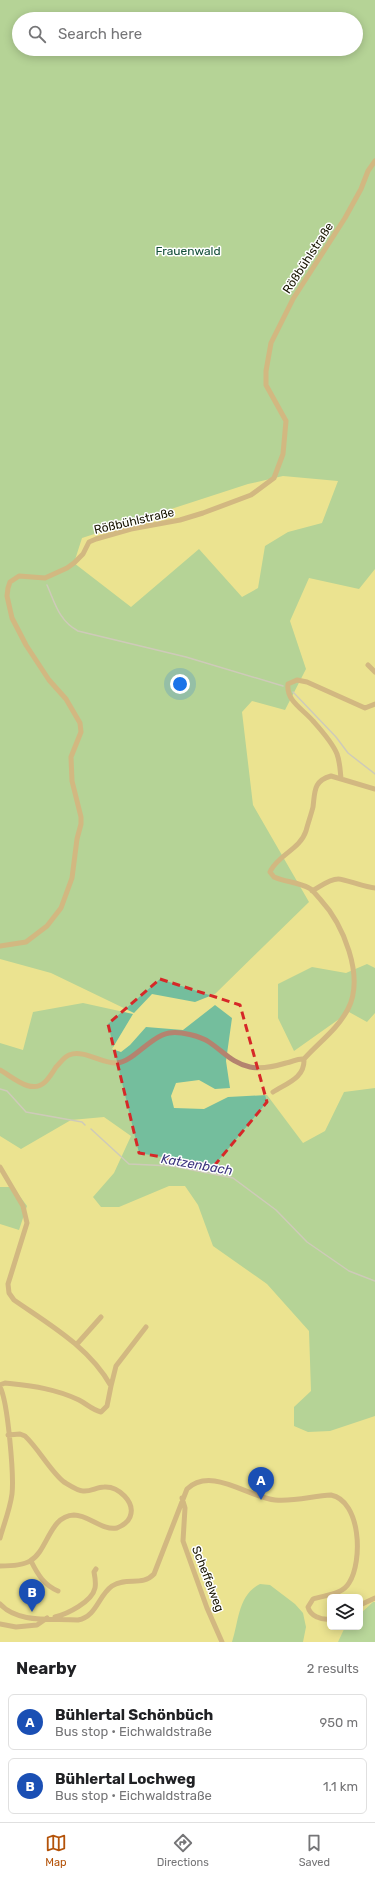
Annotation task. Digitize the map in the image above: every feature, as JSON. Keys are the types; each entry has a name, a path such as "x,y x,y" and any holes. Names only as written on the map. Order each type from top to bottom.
{"street":[{"name":"Rößbühlstraße","path":"0,946 26,942 47,926 61,908 72,878 81,817 72,781 71,757 81,732 80,723 66,699 49,680 26,645 12,618 7,596 8,584 19,576 45,578 67,568 83,554 89,542 96,539 131,529 180,520 203,513 251,495 264,487 274,478 283,454 286,421 266,385 266,371 271,343 293,299 345,218 361,189 368,171 375,161"},
{"path":"368,665 375,672"},
{"path":"341,778 337,753 312,719 300,709 289,695 287,689 288,684 297,680 307,682 365,708 375,704"},
{"path":"273,1092 286,1085 302,1073 304,1059 337,1027 349,1008 353,992 352,966 344,937 331,912 312,891 302,886 278,879 270,872 273,866 302,839 310,820 316,784 324,778 331,776 375,789"},
{"path":"312,891 330,881 340,878 357,885 375,888"},
{"path":"0,1070 21,1084 36,1087 45,1082 62,1060 70,1054 81,1054 117,1063 128,1060 157,1037 168,1033 178,1033 208,1041 235,1062 253,1067 282,1064 299,1058 304,1059"},
{"path":"0,1167 23,1206 27,1223 8,1284 9,1293 14,1300 77,1344 99,1368 111,1386"},
{"path":"77,1344 101,1317"},
{"path":"0,1538 12,1494 4,1397 0,1386 5,1383 43,1387 80,1400 92,1410 101,1412 107,1406 116,1366 146,1327"},
{"path":"0,1566 24,1564 31,1561 44,1547 54,1526 69,1516 79,1516 112,1528 118,1528 128,1521 131,1515 131,1508 127,1499 111,1488 98,1487 84,1491 63,1481 25,1436 20,1434 8,1435"},
{"path":"0,1604 6,1611 16,1616 78,1620 85,1619 95,1610 111,1587 120,1582 144,1581 151,1578 161,1559 182,1498 193,1483 199,1480 209,1480 222,1483 257,1496 276,1500 331,1495 346,1502 354,1524 358,1549 356,1566 349,1584 337,1593 332,1594"},
{"name":"Scheffelweg","path":"182,1498 185,1508 183,1541 222,1642"},
{"path":"31,1561 39,1576 48,1586 58,1591"},
{"path":"0,1624 16,1627 37,1625 46,1618 61,1615 89,1598 95,1589 94,1572 96,1569"},
{"path":"327,1595 314,1598 308,1607 309,1612 317,1618 327,1619"},
{"path":"363,1604 375,1598"}],"highlighted area":[{"path":"160,979 240,1005 267,1102 214,1166 139,1153 108,1024"}],"green space":[{"name":"Frauenwald","path":"0,0 375,0 375,569 359,589 309,578 290,621 306,669 285,710 252,701 242,712 253,805 309,902 215,994 195,1002 152,994 134,1013 51,973 0,959","holes":["283,476 338,481 322,523 288,532 265,546 258,588 242,597 199,549 131,607 74,563 82,538 248,484"]},
{"path":"367,964 375,968 375,1013 367,1022 349,1012 294,1051 278,1018 278,984 312,967 346,973"},
{"path":"83,1003 133,1014 112,1049 121,1052 130,1045 146,1027 183,1030 215,1005 232,1018 226,1061 230,1088 215,1089 199,1080 176,1083 171,1096 174,1108 204,1109 228,1097 267,1095 303,1143 325,1131 344,1092 375,1088 375,1416 330,1431 308,1432 294,1426 294,1407 311,1391 309,1331 267,1284 213,1246 198,1205 185,1186 169,1186 119,1207 101,1207 93,1197 114,1173 131,1136 104,1117 71,1120 21,1149 0,1136 0,1043 23,1050 33,1012"},
{"path":"0,1187 13,1187 27,1206 19,1230 0,1224"},
{"path":"260,1584 270,1585 295,1604 303,1613 306,1627 303,1642 232,1642 243,1602 247,1595"},
{"path":"373,1602 375,1602 375,1642 338,1642 344,1630 363,1630 363,1611"}],"waterway":[{"path":"47,585 55,605 62,617 78,631 186,657 283,686"},
{"path":"293,692 336,737 348,753 375,774"},
{"name":"Katzenbach","path":"0,1089 7,1091 26,1112 82,1122 85,1125"},
{"name":"Katzenbach","path":"91,1129 129,1164 172,1166 233,1178 276,1210 307,1242 349,1271 375,1281"}],"place":[{"name":"Bühlertal Schönbüch","path":"261,1500"},
{"name":"Bühlertal Lochweg","path":"32,1612"}]}
